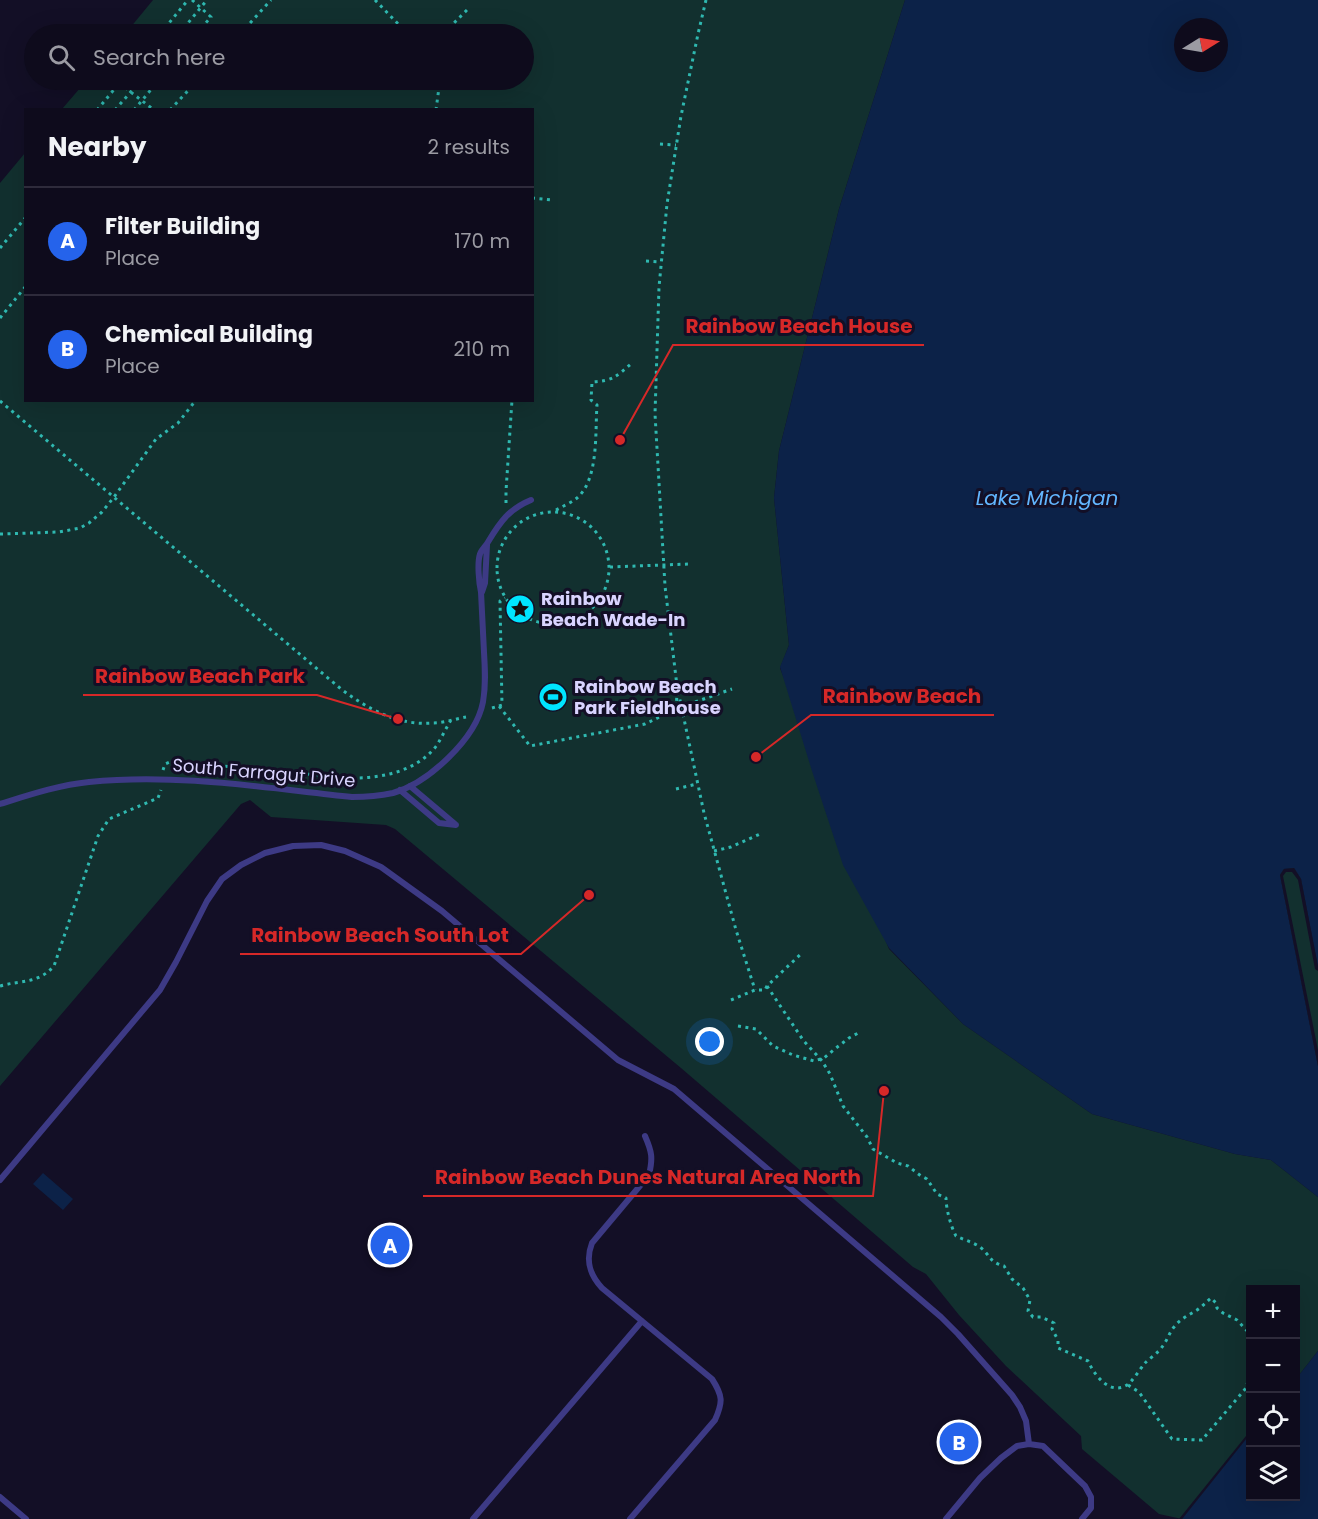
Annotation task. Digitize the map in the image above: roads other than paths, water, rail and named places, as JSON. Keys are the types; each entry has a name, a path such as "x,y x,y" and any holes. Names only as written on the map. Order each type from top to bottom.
{"lane":[{"name":"South Farragut Drive","path":"0,804 77,784 132,779 186,780 352,797 393,793 411,786 433,772 456,750 481,712 485,683 481,592 478,581 480,554 495,529 507,515 519,505 531,500"},
{"path":"400,790 439,823 456,825 411,786"},
{"path":"0,1180 160,990 207,901 222,879 241,865 265,853 293,846 321,845 345,851 381,867 442,911 618,1060 674,1089 941,1317 1012,1395 1026,1421 1029,1444"},
{"path":"630,1519 715,1420 721,1399 712,1379 603,1288 594,1279 590,1270 588,1252 592,1243 649,1175 652,1162 651,1150 645,1137"},
{"path":"472,1519 642,1321"},
{"path":"946,1519 1001,1458 1017,1446 1029,1444 1043,1446 1085,1486 1090,1497 1091,1508 1082,1519"},
{"path":"0,1497 26,1519"}],"water":[{"name":"Lake Michigan","path":"905,0 1318,0 1318,968 1301,879 1294,868 1284,869 1280,875 1318,1066 1318,1197 1271,1160 1235,1154 1092,1114 963,1024 889,948 843,865 780,667 789,645 774,498 779,451 839,209"},
{"path":"43,1173 73,1199 63,1210 33,1184"},
{"path":"1318,1351 1318,1519 1182,1519 1246,1439 1246,1501 1300,1501 1300,1374"}],"place":[{"name":"Rainbow Beach House","path":"620,440"},
{"name":"Rainbow Beach Wade-In","path":"520,609"},
{"name":"Rainbow Beach Park Fieldhouse","path":"553,697"},
{"name":"Rainbow Beach Park","path":"398,719"},
{"name":"Rainbow Beach","path":"756,757"},
{"name":"Rainbow Beach South Lot","path":"589,895"},
{"name":"Rainbow Beach Dunes Natural Area North","path":"884,1091"},
{"name":"Filter Building","path":"390,1245"},
{"name":"Chemical Building","path":"959,1442"}]}
